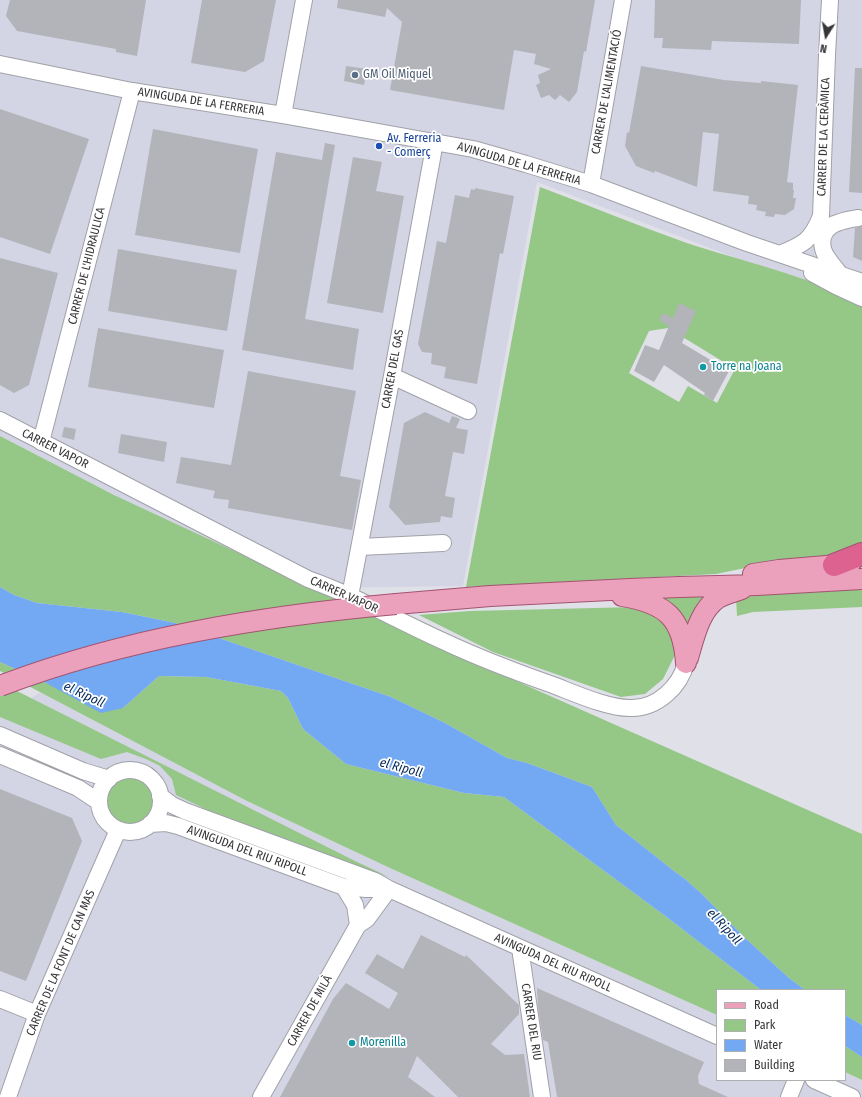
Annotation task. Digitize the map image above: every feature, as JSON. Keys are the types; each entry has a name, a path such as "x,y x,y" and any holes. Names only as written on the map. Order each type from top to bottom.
{"highway":[{"path":"834,565 862,554"}],"main road":[{"path":"679,587 756,573 862,563"},
{"path":"0,686 44,670 151,641 200,630 325,612 443,600 862,579"},
{"path":"686,663 698,626 712,603 726,594 757,585"},
{"path":"579,592 640,599 662,609 675,621 680,630 685,649 686,663"}],"street":[{"path":"283,115 304,0"},
{"name":"CARRER DE L'ALIMENTACIÓ","path":"591,184 623,0"},
{"name":"CARRER DE LA CERÀMICA","path":"780,254 797,247 804,242 816,228 821,216 830,0"},
{"name":"AVINGUDA DE LA FERRERIA","path":"0,64 132,91 283,115 474,149 591,184 747,244 861,282"},
{"name":"CARRER DE L'HIDRAULICA","path":"41,442 132,91"},
{"name":"CARRER DEL GAS","path":"350,596 435,142"},
{"path":"822,196 824,207 829,215 860,218"},
{"path":"840,274 824,252 822,239 826,230 832,225 840,221 860,218"},
{"path":"780,254 836,286 862,298"},
{"path":"392,376 468,411"},
{"name":"CARRER VAPOR","path":"0,420 308,578 350,596 444,642 586,698 610,705 631,708 642,707 660,699 674,686 681,677 686,663"},
{"path":"360,547 443,543"},
{"path":"0,735 83,771 109,779"},
{"path":"0,756 78,788 99,802"},
{"path":"126,771 135,771 144,774 151,779 157,787 160,796 161,804 156,818 143,829 135,832 118,830 104,819 100,811 99,802 102,789 109,779 116,774 126,771"},
{"name":"AVINGUDA DEL RIU RIPOLL","path":"160,796 172,805 185,811 375,881 389,889 716,1036"},
{"name":"AVINGUDA DEL RIU RIPOLL","path":"150,824 166,823 178,826 344,886 389,889"},
{"name":"CARRER DE LA FONT DE CAN MAS","path":"8,1097 37,1014 118,830"},
{"path":"344,886 355,905 358,925"},
{"name":"CARRER DE MILÀ","path":"261,1097 358,925 367,918 389,889"},
{"name":"CARRER DEL RIU","path":"520,948 542,1097"},
{"path":"0,999 37,1014"},
{"path":"788,1097 796,1081"},
{"path":"816,1081 852,1097"}],"shaded area":[{"path":"0,0 862,0 862,308 783,276 537,182 463,586 314,588 114,495 0,436"},
{"path":"41,692 247,801 390,868 716,1015 716,1081 846,1081 846,1072 862,1080 862,1097 0,1097 0,716"}],"green space":[{"path":"540,187 684,242 819,284 862,303 862,548 830,557 774,562 716,574 466,587","holes":["668,328 735,369 717,403 688,386 679,402 629,373 649,331"]},
{"path":"0,436 114,495 462,657 862,834 862,1025 846,1016 846,989 804,989 789,978 745,938 703,895 685,879 616,825 592,787 527,763 507,758 445,723 391,697 175,623 122,612 37,603 14,595 0,587"},
{"path":"862,587 862,607 753,612 737,616 736,597 755,593"},
{"path":"715,593 690,634 654,598"},
{"path":"636,607 654,608 679,647 663,679 645,694 621,697 493,652 419,615 470,611"},
{"path":"0,662 46,683 123,708 159,676 206,677 281,691 288,698 303,729 346,764 464,793 504,797 668,918 760,989 716,989 716,1015 390,868 247,801 0,671"},
{"path":"15,690 389,877 212,812 176,795 172,779 160,766 146,759 127,752 101,759 0,717 0,696"},
{"path":"131,777 140,779 148,784 153,792 155,801 153,810 148,818 140,823 131,825 122,823 114,818 109,810 107,801 109,792 114,784 122,779"},
{"path":"846,1047 862,1057 862,1080 846,1072"}],"water":[{"name":"el Ripoll","path":"0,587 14,595 37,603 122,612 175,623 391,697 445,723 507,758 527,763 592,787 616,825 685,879 703,895 745,938 789,978 804,989 760,989 668,918 504,797 464,793 346,764 303,729 288,698 281,691 206,677 159,676 123,708 101,713 46,683 0,662"},
{"path":"846,1016 862,1025 862,1057 846,1047"}],"building":[{"path":"10,0 146,0 137,56 116,52 116,49 17,31 6,16"},
{"path":"202,0 276,0 264,61 245,72 191,63"},
{"path":"338,0 595,0 577,92 569,102 560,95 555,100 549,95 541,98 536,85 540,83 538,75 551,69 534,64 536,54 514,50 504,110 390,90 402,22 387,8 385,17 337,8"},
{"path":"655,0 801,0 799,44 712,41 711,50 662,48 663,38 654,38"},
{"name":"GM Oil Miquel","path":"346,66 367,69 364,85 344,81"},
{"path":"641,66 724,80 761,83 761,81 798,85 787,182 793,183 793,198 796,198 794,209 785,215 775,214 774,217 765,216 766,212 756,210 757,205 748,204 749,196 713,191 719,134 703,132 697,187 655,171 654,173 636,166 625,146 627,132 629,133"},
{"path":"855,68 862,68 862,193 849,192"},
{"path":"0,109 89,139 50,254 0,237"},
{"path":"153,129 258,149 240,253 135,235"},
{"path":"325,143 335,145 305,319 359,329 353,370 242,350 276,152 322,160"},
{"path":"353,157 382,162 376,191 404,196 383,313 327,303"},
{"path":"475,188 514,196 503,254 500,253 477,384 444,378 446,367 431,364 432,353 422,352 418,344 437,241 446,243 455,195 469,198 471,189 475,190"},
{"path":"862,226 862,261 853,257 855,228"},
{"path":"118,249 237,270 227,331 108,311"},
{"path":"0,258 58,273 29,385 14,393 0,385"},
{"name":"Torre na Joana","path":"679,303 696,311 682,343 729,371 713,401 704,395 705,393 664,365 654,382 634,371 645,345 659,350 669,326 659,320 663,313 673,318"},
{"path":"98,328 224,350 214,408 88,387"},
{"path":"248,371 356,391 340,476 361,480 352,530 228,508 229,500 213,498 215,491 176,483 181,457 231,465"},
{"path":"425,412 449,423 452,416 460,419 456,428 468,430 464,454 453,452 445,496 455,498 452,518 441,516 440,522 405,525 389,507 404,423"},
{"path":"64,427 76,429 74,440 62,437"},
{"path":"121,434 167,442 164,462 118,453"},
{"path":"0,789 72,818 82,841 26,981 0,971"},
{"path":"421,935 465,957 466,955 519,1005 519,1014 491,1044 505,1055 524,1054 530,1097 458,1097 417,1056 408,1077 435,1097 280,1097 333,999 346,983 389,1009 398,993 365,973 377,954 403,969"},
{"path":"537,988 704,1062 698,1076 699,1084 728,1097 557,1097 548,1042 543,1040"}],"place":[{"name":"GM Oil Miquel","path":"355,75"},
{"name":"Av. Ferreria - Comerç","path":"379,146"},
{"name":"Torre na Joana","path":"703,367"},
{"name":"Morenilla","path":"352,1043"}]}
